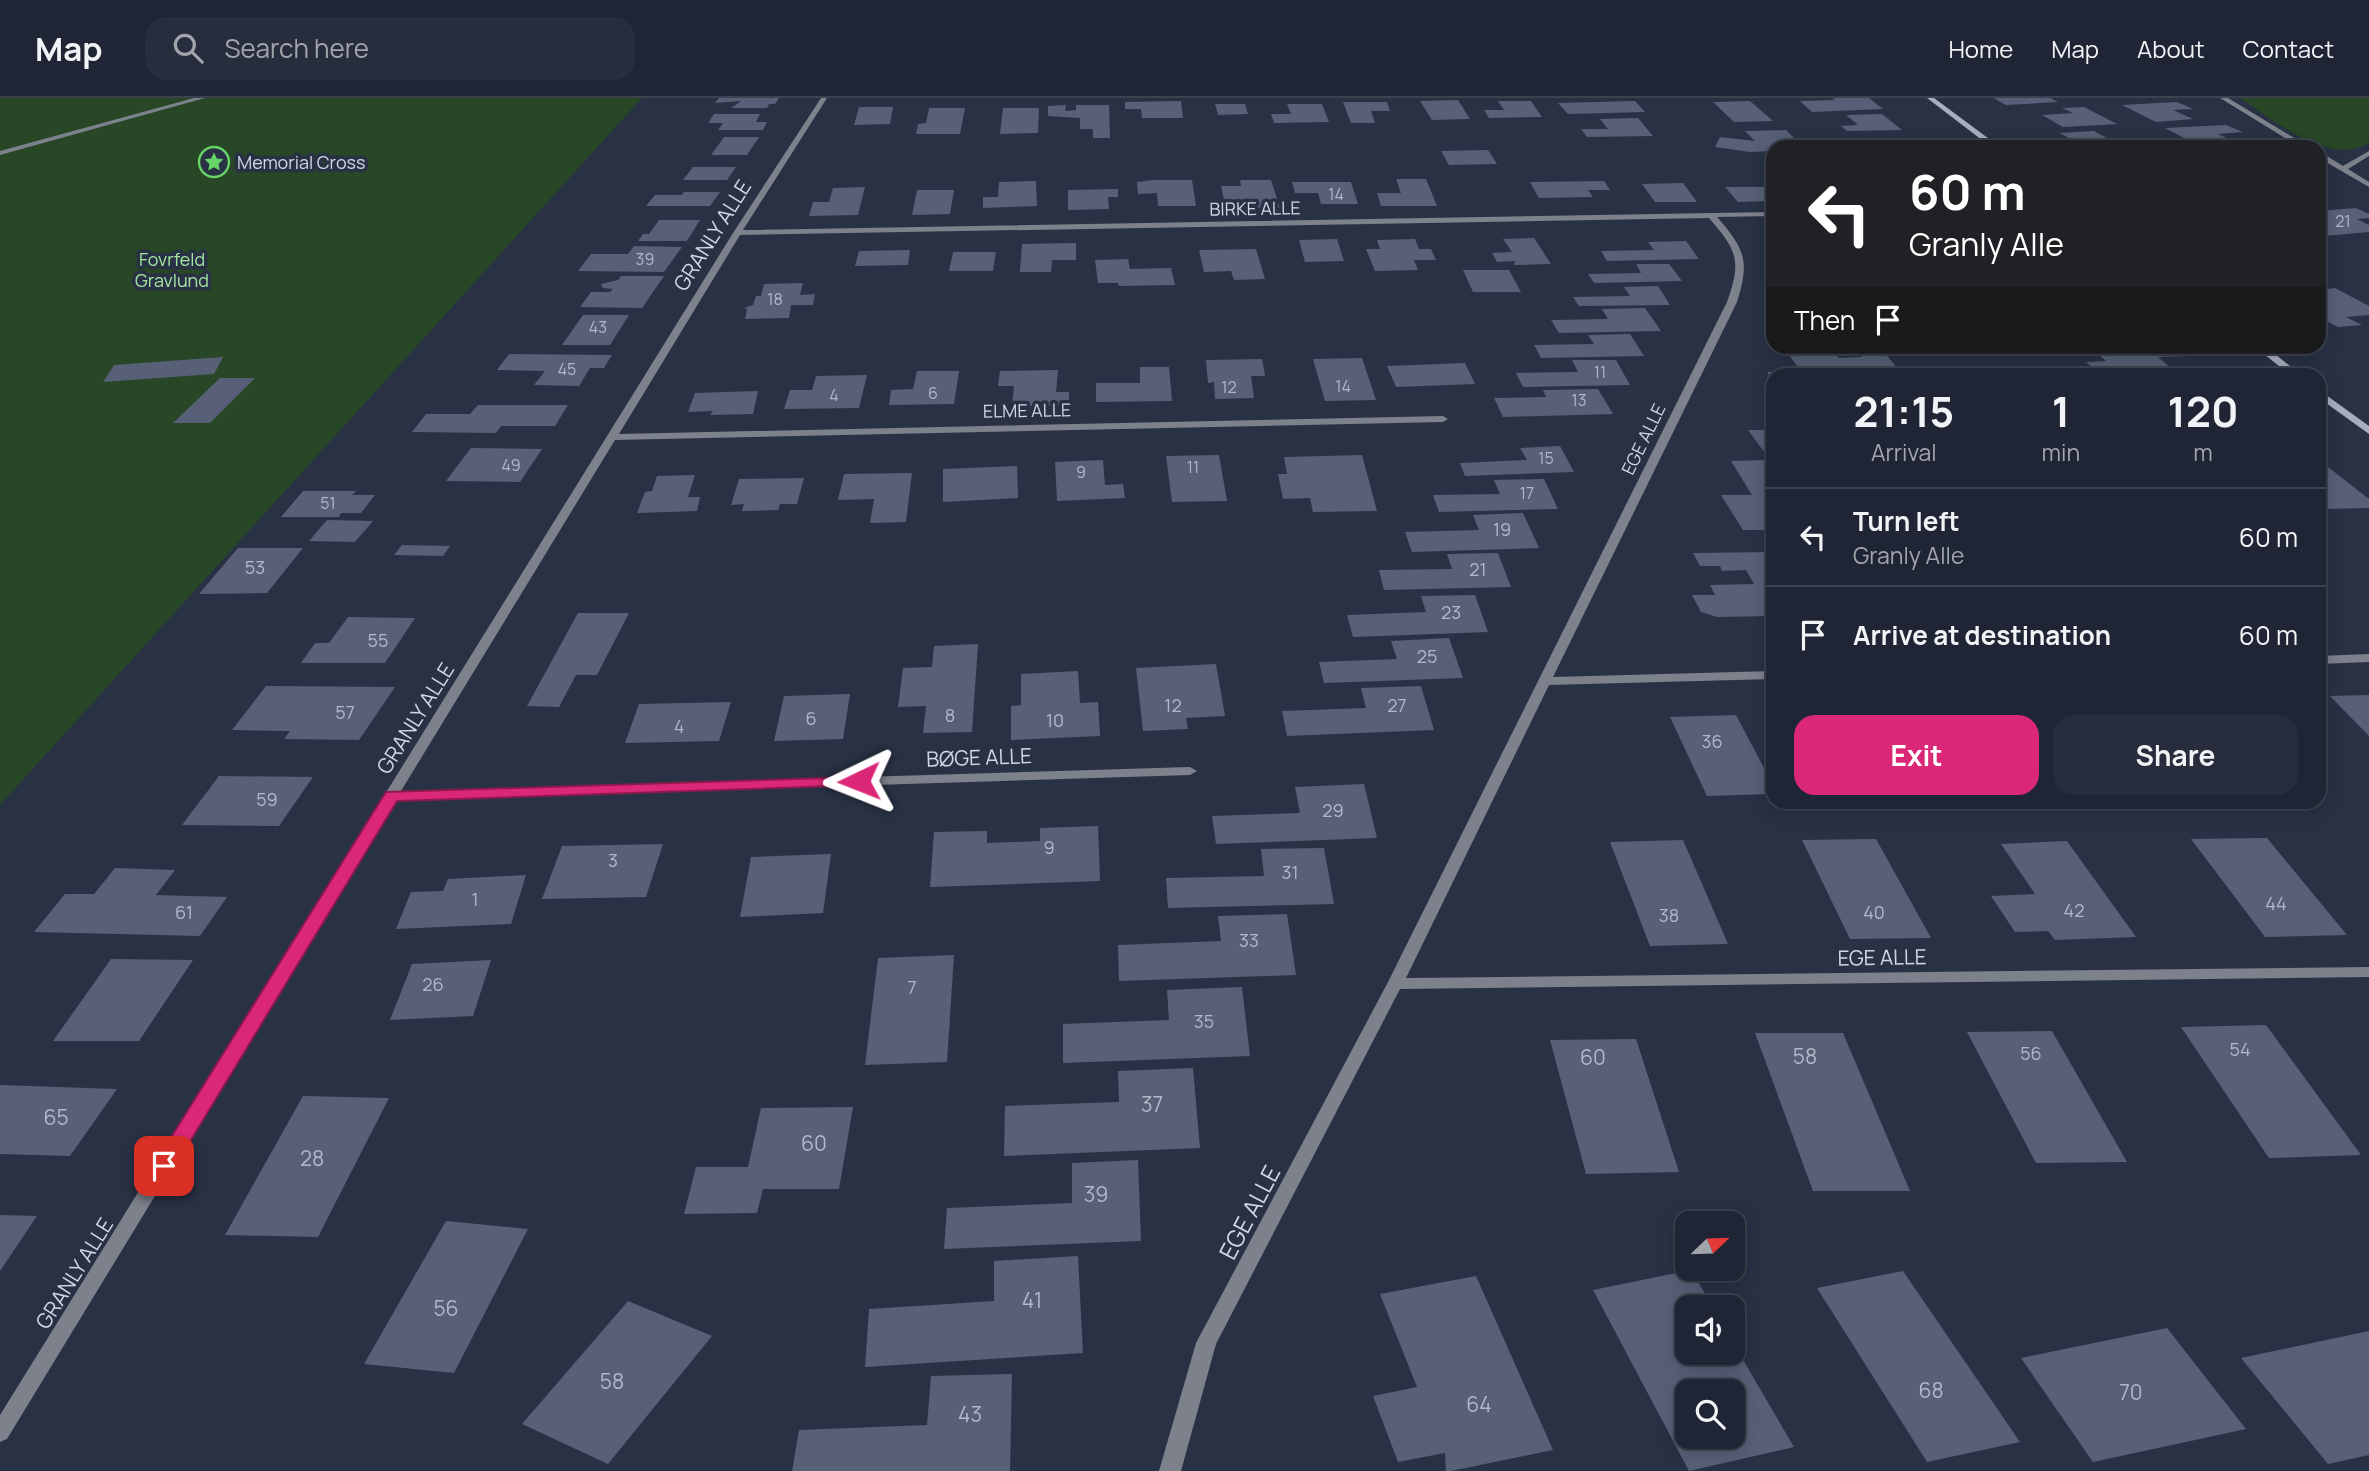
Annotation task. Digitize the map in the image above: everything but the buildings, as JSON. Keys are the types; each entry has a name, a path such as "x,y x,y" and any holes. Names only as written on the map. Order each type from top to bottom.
{"street":[{"path":"0,153 202,98"},
{"name":"GRANLY ALLE","path":"0,1433 737,233 824,98"},
{"path":"1930,98 1987,140"},
{"path":"2223,98 2293,140"},
{"path":"2343,169 2369,153"},
{"path":"2326,159 2369,185"},
{"name":"BIRKE ALLE","path":"737,233 1766,214"},
{"name":"EGE ALLE","path":"1170,1471 1206,1343 1395,984 1732,302 1743,271 1736,244 1711,215"},
{"path":"2269,354 2287,368"},
{"path":"2326,398 2369,431"},
{"name":"ELME ALLE","path":"612,437 1443,419"},
{"path":"2326,660 2369,658"},
{"path":"1545,681 1766,674"},
{"name":"BØGE ALLE","path":"391,796 1190,771"},
{"name":"EGE ALLE","path":"1395,984 2369,972"}],"green space":[{"name":"Fovrfeld Gravlund","path":"0,98 642,98 0,805"},
{"path":"2239,98 2369,98 2369,143 2353,149 2326,147 2326,140 2307,140"}],"place":[{"name":"Memorial Cross","path":"214,162"}],"route":[{"path":"164,1166 391,796 859,781"}]}
